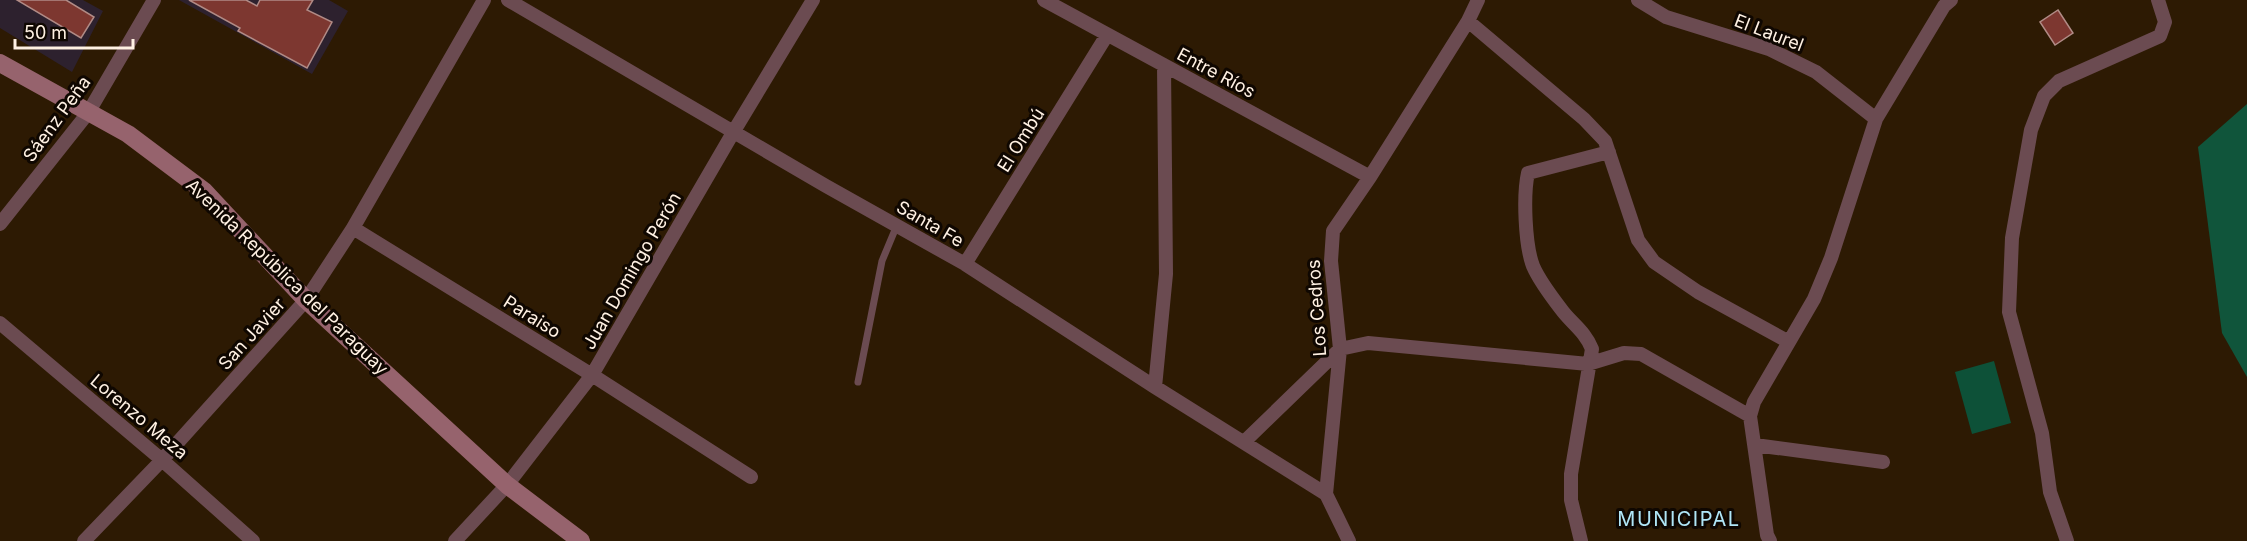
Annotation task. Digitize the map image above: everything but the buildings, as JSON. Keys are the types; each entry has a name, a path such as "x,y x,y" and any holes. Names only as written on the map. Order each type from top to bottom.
{"main road":[{"name":"Avenida República del Paraguay","path":"0,63 128,134 204,191 306,300 507,485 581,541"}],"street":[{"name":"Sáenz Peña","path":"0,224 88,113 154,0"},
{"name":"San Javier","path":"84,541 162,460 306,300 353,228 484,0"},
{"name":"Santa Fe","path":"507,0 965,264 1326,494"},
{"name":"Juan Domingo Perón","path":"455,541 507,485 592,375 813,0"},
{"name":"Entre Ríos","path":"1044,0 1370,177"},
{"name":"Los Cedros","path":"1326,494 1340,349 1331,261 1333,231 1370,177 1468,21 1478,0"},
{"name":"El Laurel","path":"1638,0 1666,17 1769,49 1816,72 1876,119"},
{"path":"1770,541 1767,535 1750,416 1754,402 1814,299 1831,258 1876,119 1944,6 1951,0"},
{"path":"2067,541 2050,492 2042,433 2009,312 2014,227 2031,130 2044,96 2059,81 2160,36 2165,22 2158,0"},
{"path":"1468,21 1584,119 1605,141 1638,240 1654,262 1698,292 1789,342"},
{"name":"El Ombú","path":"965,264 1107,35"},
{"path":"1155,387 1166,274 1164,65"},
{"path":"1581,541 1571,500 1571,474 1592,349 1587,337 1562,311 1533,268 1529,254 1524,189 1528,174 1609,152"},
{"name":"Paraiso","path":"353,228 592,375 751,477"},
{"name":"Lorenzo Meza","path":"0,323 162,460 253,541"},
{"path":"1244,442 1340,349 1368,343 1588,364 1624,353 1641,354 1750,416"},
{"path":"1755,446 1883,462"},
{"path":"1326,494 1349,541"}],"lane":[{"path":"858,382 882,261 897,225"}],"shaded area":[{"path":"0,0 83,0 103,11 72,72 0,28"},
{"path":"179,0 329,0 348,11 312,74"}],"green space":[{"path":"2247,104 2247,377 2222,333 2198,147"},
{"path":"1994,361 2011,423 1972,434 1955,372"}],"district":[{"name":"MUNICIPAL","path":"1679,519"}]}
